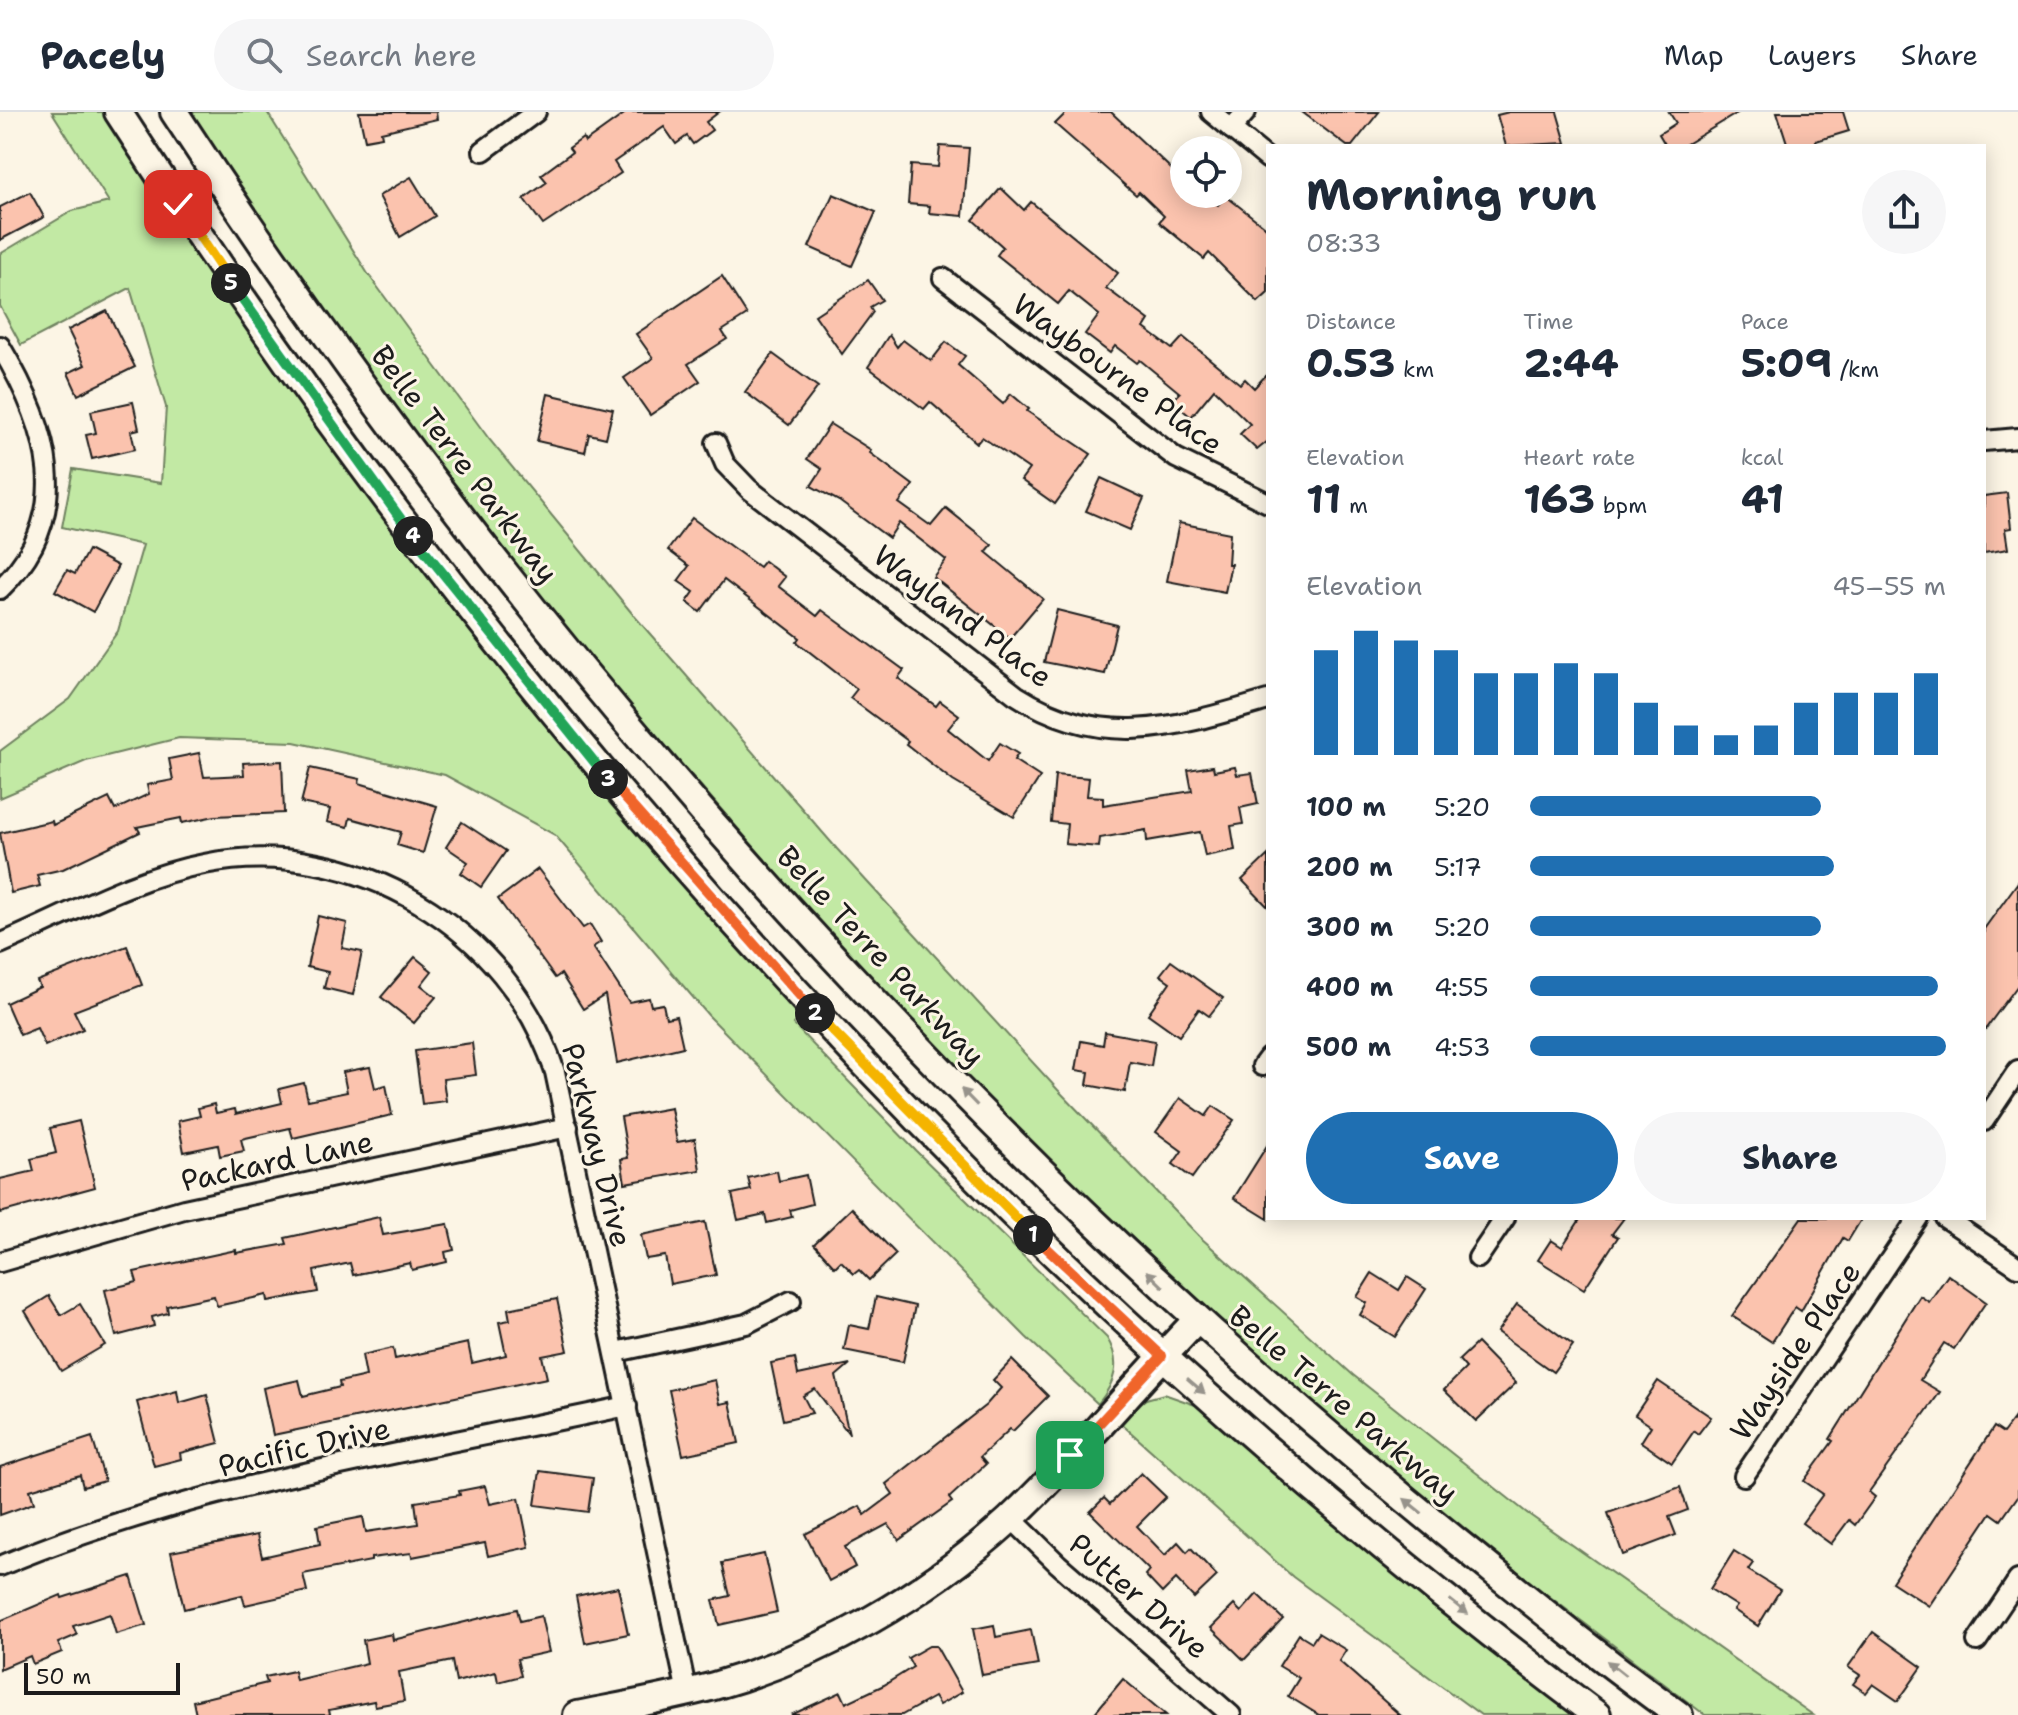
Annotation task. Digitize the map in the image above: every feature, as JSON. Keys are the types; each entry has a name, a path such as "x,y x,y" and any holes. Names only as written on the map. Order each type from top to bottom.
{"main road":[{"path":"118,112 338,435 485,629 611,783 775,971 900,1103 1162,1356 1341,1512 1597,1715"},
{"name":"Belle Terre Parkway","path":"174,112 382,413 515,585 670,771 808,929 956,1083 1197,1320 1413,1505 1679,1715"},
{"path":"577,1715 687,1693 772,1666 861,1625 923,1588 1011,1518 1197,1320"}],"street":[{"path":"483,151 536,112"},
{"path":"1211,112 1266,157"},
{"path":"1231,129 1246,112"},
{"name":"Waybourne Place","path":"943,278 1176,458 1266,502"},
{"path":"0,346 30,397 40,423 47,492 43,521 31,552 0,589"},
{"path":"1986,441 2018,438"},
{"name":"Wayland Place","path":"716,443 725,464 749,489 1016,695 1041,710 1086,726 1137,731 1189,723 1266,701"},
{"name":"Parkway Drive","path":"0,944 149,880 206,863 270,859 355,873 416,901 453,926 486,956 537,1028 555,1072 687,1693"},
{"path":"1986,1118 2018,1070"},
{"name":"Packard Lane","path":"0,1262 184,1209 568,1127"},
{"path":"1478,1258 1504,1220"},
{"name":"Wayside Place","path":"1744,1476 1917,1220"},
{"path":"1948,1220 2018,1267"},
{"path":"616,1352 746,1324 791,1301"},
{"name":"Pacific Drive","path":"0,1566 68,1539 178,1505 627,1406"},
{"name":"Putter Drive","path":"1011,1518 1058,1564 1231,1715"},
{"path":"1977,1641 2018,1580"}],"green space":[{"path":"52,112 106,112 182,231 344,461 516,684 697,899 791,1004 800,1016 793,1024 916,1151 1107,1338 1114,1356 1114,1372 1109,1388 1098,1404 1026,1337 708,1015 555,835 445,775 294,742 179,738 86,761 0,798 0,751 70,699 118,631 143,545 62,527 73,469 161,483 166,407 130,288 21,345 0,306 0,254 72,211 109,202"},
{"path":"189,112 267,112 368,274 489,439 631,612 837,849 1058,1090 1200,1237 1353,1375 1527,1513 1813,1715 1705,1715 1482,1545 1354,1438 1267,1364 1029,1141 822,925 578,645 340,334"},
{"path":"1164,1394 1201,1407 1362,1544 1579,1715 1481,1715 1293,1577 1117,1420 1146,1399"}],"building":[{"path":"359,112 436,112 437,119 381,132 382,137 365,140"},
{"path":"627,112 719,112 706,122 712,130 693,144 687,136 676,144 664,127 614,162 621,173 543,225 524,199 547,182 541,175 572,152 569,148 583,138 585,142"},
{"path":"1067,112 1111,112 1170,168 1170,208 1241,208 1264,226 1266,295 1258,302 1209,253 1204,259 1159,222 1164,216 1139,192 1136,195 1055,124"},
{"path":"1302,112 1379,112 1354,144 1344,144"},
{"path":"1557,112 1566,143 1505,144 1497,115"},
{"path":"1669,112 1739,112 1686,144 1665,144 1659,134 1676,123"},
{"path":"1777,112 1843,112 1849,131 1816,141 1817,144 1787,144"},
{"path":"940,146 969,148 963,216 929,213 930,206 908,204 911,165 938,167"},
{"path":"411,177 435,216 400,237 379,196"},
{"path":"1001,188 1024,210 1031,202 1118,273 1106,288 1149,320 1144,328 1172,349 1183,337 1240,384 1245,379 1254,388 1266,375 1266,443 1257,450 1240,434 1250,424 1214,389 1191,417 1172,401 1180,393 1140,360 1137,363 1115,346 1110,353 1085,334 1099,315 1069,291 1058,304 997,255 1003,247 973,220"},
{"path":"30,192 44,217 0,240 0,207"},
{"path":"833,194 876,212 852,266 809,247"},
{"path":"722,276 747,315 722,331 727,339 688,364 700,381 650,415 624,378 653,358 636,334"},
{"path":"868,280 882,300 870,307 873,312 842,354 815,315"},
{"path":"107,311 135,367 78,395 68,373 85,365 68,330"},
{"path":"889,335 897,347 903,340 931,361 946,342 965,356 958,365 1003,404 1011,394 1029,409 1027,411 1091,454 1055,504 1021,480 1029,469 982,437 977,443 930,402 924,409 868,367"},
{"path":"773,354 818,387 789,425 745,392"},
{"path":"548,394 613,409 606,438 589,434 585,452 537,441"},
{"path":"133,402 139,429 131,431 135,449 92,459 86,435 96,433 91,411"},
{"path":"830,424 871,450 870,453 913,485 899,503 931,526 946,508 992,545 986,552 1043,599 1010,638 933,577 946,560 899,523 889,538 839,501 811,486 822,469 807,459"},
{"path":"1101,478 1144,498 1130,530 1086,511"},
{"path":"2007,493 2011,528 2005,529 2008,549 1986,553 1986,496"},
{"path":"692,518 759,567 764,561 785,577 778,586 817,616 822,610 904,670 898,678 936,706 940,701 959,715 948,729 988,761 1000,743 1018,754 1014,760 1040,777 1014,817 953,781 906,744 908,741 850,698 857,689 797,642 800,638 724,580 700,612 687,602 694,592 678,581 689,566 668,550"},
{"path":"1179,523 1230,533 1228,564 1231,564 1225,592 1167,581"},
{"path":"88,550 118,566 93,612 55,591 67,570 75,574"},
{"path":"1057,610 1117,625 1105,674 1044,662"},
{"path":"199,753 204,777 244,775 243,763 282,761 284,813 215,816 182,823 181,818 137,827 140,832 63,869 37,875 40,886 11,893 0,833 52,821 53,825 109,798 115,810 149,794 147,785 173,780 169,759"},
{"path":"1213,766 1214,771 1235,767 1237,775 1252,773 1258,804 1240,808 1243,824 1231,826 1235,850 1205,856 1200,832 1147,841 1146,830 1100,838 1099,847 1065,844 1067,824 1051,822 1055,775 1089,778 1087,796 1103,797 1103,805 1192,791 1188,770"},
{"path":"310,768 360,779 359,783 437,806 423,853 397,845 401,832 350,818 348,827 327,822 330,809 301,803"},
{"path":"462,822 506,851 481,887 461,873 468,862 446,847"},
{"path":"1266,857 1266,905 1242,880"},
{"path":"538,869 583,928 590,924 601,942 593,947 629,1002 649,998 651,1006 663,1004 666,1018 676,1016 683,1047 617,1063 605,995 583,1009 561,974 555,978 498,899"},
{"path":"2018,882 2018,985 1986,1028 1986,926"},
{"path":"318,916 347,923 342,948 362,952 353,995 324,988 328,972 307,967"},
{"path":"127,946 142,985 74,1011 83,1029 45,1046 37,1028 20,1035 6,1003 40,987 37,981"},
{"path":"415,957 432,971 421,985 436,997 414,1023 381,997"},
{"path":"1171,961 1223,998 1209,1016 1199,1009 1179,1036 1148,1014 1170,982 1160,975"},
{"path":"1105,1032 1155,1041 1151,1066 1130,1062 1125,1092 1087,1085 1089,1072 1076,1070 1081,1041 1103,1045"},
{"path":"472,1043 476,1075 443,1079 446,1101 422,1104 415,1051"},
{"path":"370,1067 375,1088 386,1085 392,1115 293,1138 290,1128 241,1139 244,1151 220,1156 218,1145 184,1152 178,1121 200,1116 198,1108 214,1104 216,1113 235,1109 236,1114 282,1103 279,1089 304,1083 308,1100 347,1092 343,1072"},
{"path":"1180,1098 1206,1116 1213,1106 1234,1120 1192,1178 1173,1164 1182,1151 1156,1132"},
{"path":"671,1108 677,1142 695,1139 700,1170 625,1183 621,1159 628,1158 621,1117"},
{"path":"79,1121 95,1187 0,1213 0,1179 34,1171 31,1159 56,1153 50,1128"},
{"path":"1266,1147 1266,1218 1234,1198"},
{"path":"777,1171 779,1181 806,1175 812,1204 790,1210 792,1217 767,1223 765,1214 738,1220 732,1194 751,1190 748,1178"},
{"path":"852,1208 896,1254 869,1280 859,1270 854,1274 841,1261 835,1267 814,1244"},
{"path":"379,1217 383,1235 448,1224 454,1250 445,1252 447,1262 412,1270 410,1263 353,1275 350,1263 314,1271 318,1292 268,1301 267,1295 217,1306 214,1296 167,1306 168,1313 152,1317 154,1326 116,1336 105,1290 137,1282 134,1272 236,1250 236,1253 287,1244 285,1238"},
{"path":"1580,1220 1622,1220 1612,1234 1618,1237 1584,1289 1538,1260 1551,1240 1562,1247"},
{"path":"1800,1220 1861,1220 1848,1241 1843,1238 1801,1311 1795,1307 1772,1342 1732,1316"},
{"path":"705,1222 716,1275 670,1284 665,1256 646,1259 641,1235"},
{"path":"1372,1273 1399,1290 1407,1277 1426,1289 1395,1337 1360,1315 1367,1303 1357,1297"},
{"path":"1948,1275 1986,1302 1954,1349 1944,1343 1920,1380 1940,1392 1869,1492 1875,1497 1855,1525 1849,1520 1831,1544 1802,1523 1823,1494 1804,1481 1833,1441 1830,1439 1920,1296 1929,1302"},
{"path":"49,1296 61,1315 80,1304 105,1345 61,1371 25,1311"},
{"path":"876,1297 915,1306 903,1362 844,1350 849,1325 869,1329"},
{"path":"557,1299 568,1351 542,1356 547,1378 273,1435 263,1388 299,1380 303,1396 340,1387 339,1382 366,1376 362,1355 393,1348 395,1359 468,1343 472,1363 506,1355 499,1322 510,1320 508,1309"},
{"path":"1517,1304 1573,1345 1553,1372 1497,1332"},
{"path":"1477,1343 1516,1383 1476,1421 1444,1390 1466,1368 1459,1360"},
{"path":"795,1358 798,1375 850,1364 836,1376 849,1434 815,1389 803,1396 812,1413 783,1420 771,1363"},
{"path":"1012,1360 1048,1396 1013,1431 1010,1429 980,1457 986,1464 949,1498 952,1502 899,1540 888,1524 845,1547 855,1567 829,1581 805,1534 860,1506 865,1515 893,1494 886,1484 986,1405 1001,1388 993,1380"},
{"path":"715,1380 720,1404 730,1402 739,1443 683,1455 669,1390"},
{"path":"1658,1381 1711,1417 1698,1434 1694,1431 1672,1463 1641,1442 1651,1426 1635,1415"},
{"path":"177,1391 179,1403 207,1395 219,1443 180,1453 181,1459 154,1466 137,1402"},
{"path":"2018,1413 2018,1496 2001,1520 1991,1513 1929,1606 1892,1582 1994,1427 2003,1433"},
{"path":"92,1437 105,1481 83,1487 80,1475 30,1490 34,1503 0,1515 0,1467"},
{"path":"540,1471 593,1478 588,1512 535,1505"},
{"path":"1141,1473 1166,1497 1137,1526 1165,1555 1178,1542 1187,1552 1191,1548 1217,1576 1194,1598 1176,1579 1162,1593 1145,1575 1149,1570 1090,1512 1104,1498 1110,1504"},
{"path":"485,1486 490,1504 519,1498 529,1547 488,1556 485,1543 412,1557 411,1553 371,1558 371,1561 303,1574 307,1591 245,1605 242,1595 184,1609 171,1552 257,1535 262,1557 320,1544 317,1526 363,1517 366,1532 418,1524 415,1502 460,1495 459,1491"},
{"path":"1680,1487 1688,1510 1669,1517 1676,1535 1623,1555 1608,1513"},
{"path":"1734,1551 1753,1563 1748,1570 1780,1590 1758,1626 1734,1610 1737,1606 1710,1589"},
{"path":"764,1554 777,1612 719,1625 713,1600 730,1596 722,1563"},
{"path":"131,1576 146,1625 116,1634 110,1614 73,1626 77,1635 58,1643 62,1652 33,1664 30,1656 0,1669 0,1621 61,1595 62,1598"},
{"path":"618,1587 628,1634 585,1643 576,1596"},
{"path":"1257,1594 1283,1619 1244,1660 1211,1628 1234,1605 1241,1612"},
{"path":"517,1609 520,1621 541,1616 549,1652 517,1659 521,1676 498,1682 496,1672 456,1682 452,1661 399,1672 404,1701 375,1706 374,1701 329,1710 330,1715 196,1715 193,1701 267,1683 265,1677 294,1671 296,1680 367,1663 363,1640 392,1634 393,1640"},
{"path":"994,1625 996,1637 1031,1630 1038,1665 982,1675 973,1629"},
{"path":"1873,1632 1922,1667 1898,1701 1873,1684 1866,1693 1853,1684 1860,1675 1848,1667"},
{"path":"1318,1633 1346,1650 1339,1661 1400,1715 1319,1715 1288,1696 1299,1678 1279,1666 1299,1634 1312,1642"},
{"path":"929,1646 936,1646 962,1692 939,1705 934,1697 902,1715 791,1715 841,1692 846,1703 884,1685 913,1667 908,1658"},
{"path":"1123,1679 1166,1715 1093,1715"}],"route":[{"path":"178,204 338,435 485,629 697,884 900,1103 1066,1267 1162,1356 1070,1455"}]}
